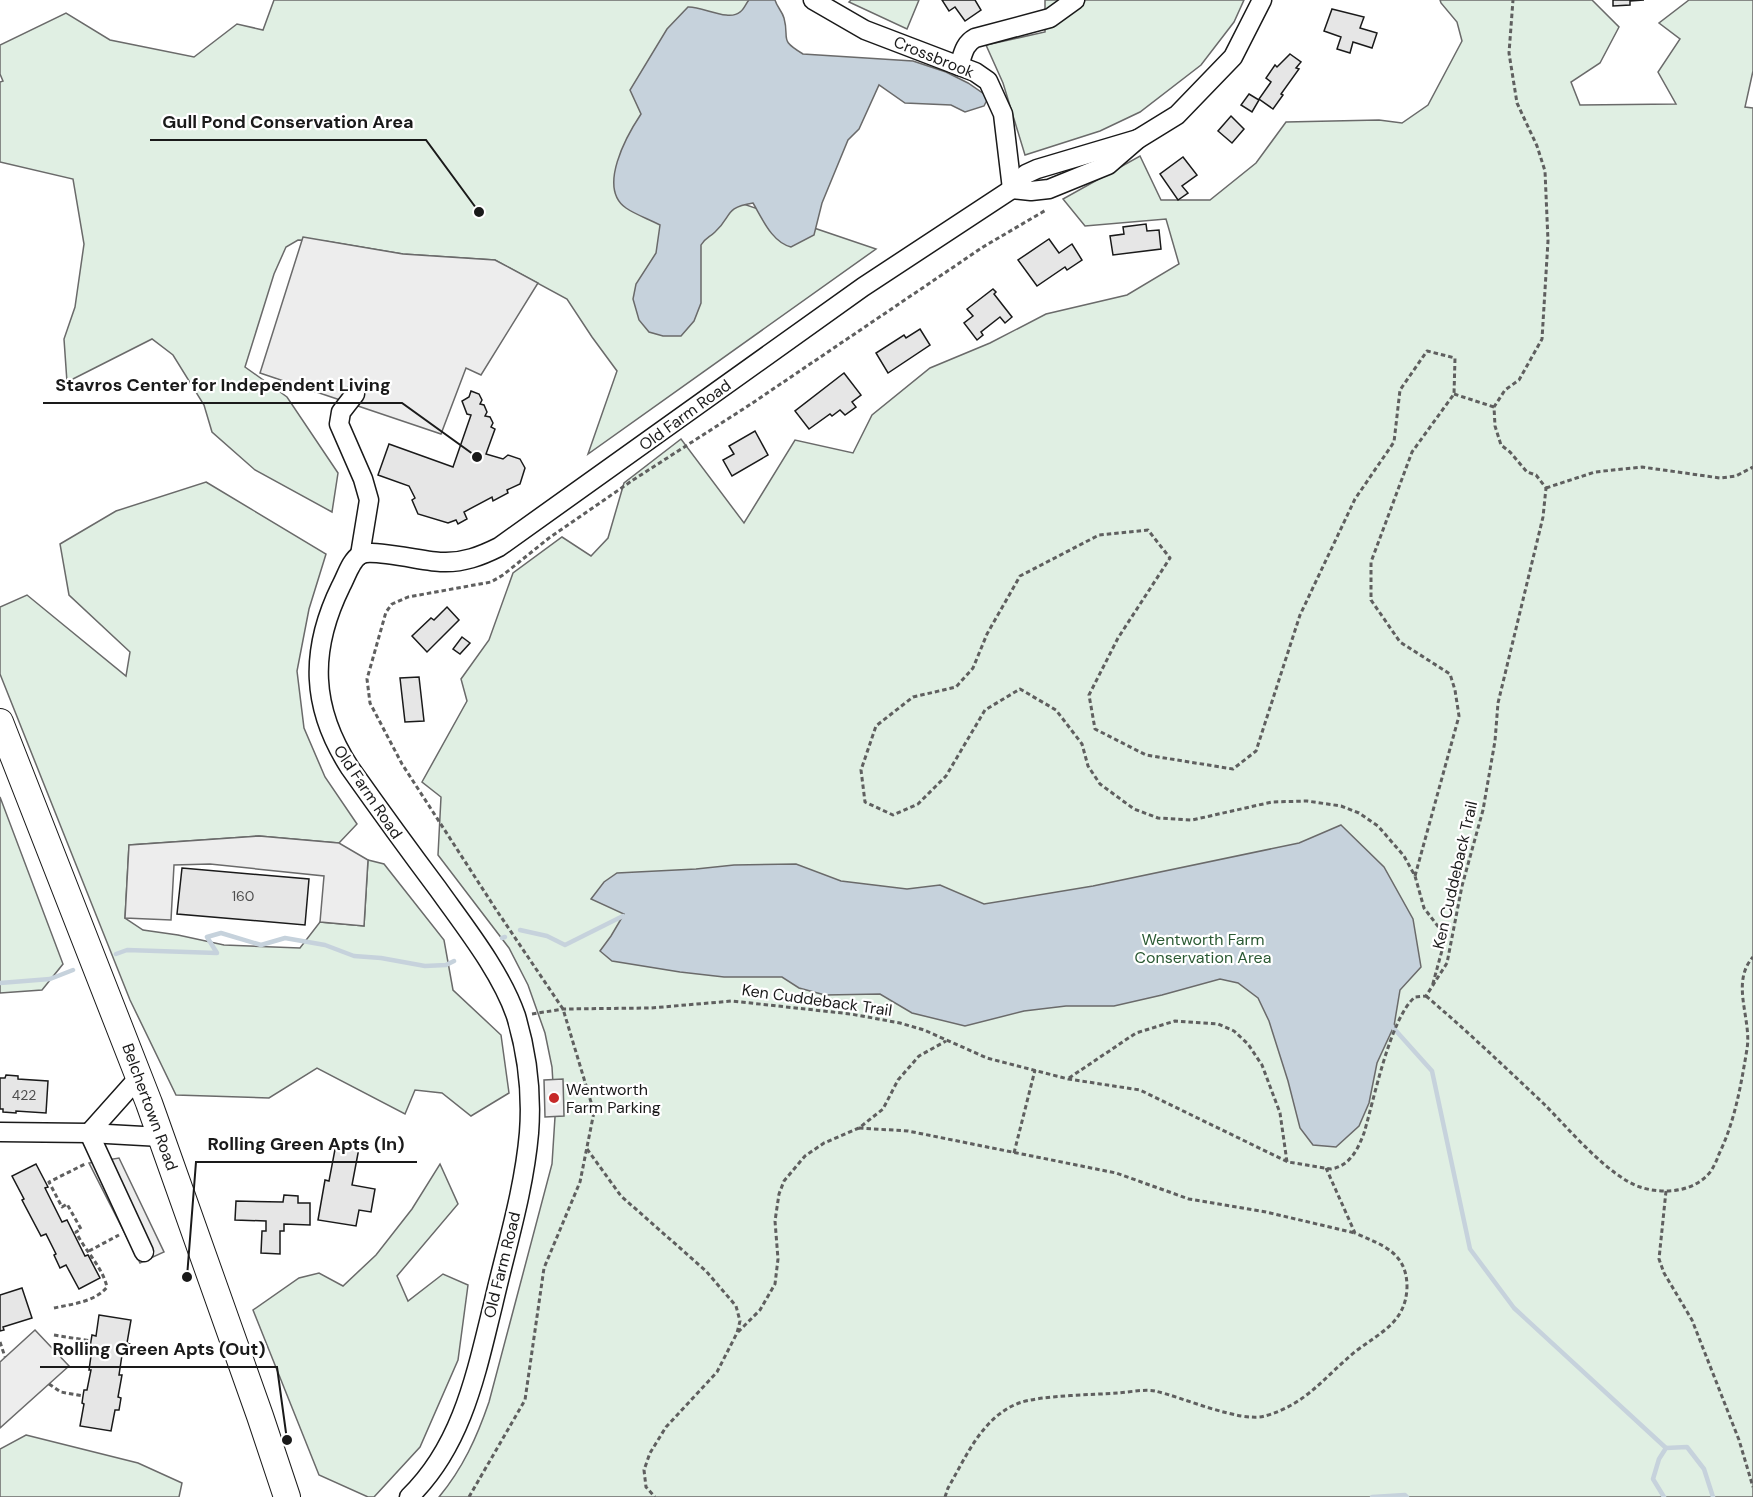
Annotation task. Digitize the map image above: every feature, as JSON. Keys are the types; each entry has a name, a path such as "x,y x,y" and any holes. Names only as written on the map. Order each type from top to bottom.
{"highway":[{"name":"Belchertown Road","path":"0,722 139,1077 287,1497"}],"street":[{"name":"Crossbrook","path":"813,0 866,30 975,72 988,81 995,92 1003,114 1012,189"},
{"path":"959,66 968,42 975,38 1050,18 1075,0"},
{"name":"Old Farm Road","path":"409,1497 430,1475 460,1421 487,1328 517,1205 527,1152 530,1094 516,1016 502,986 482,953 350,768 327,725 318,688 320,652 331,609 350,569 360,555 375,553 457,562 483,555 499,547 863,287 1012,189 1026,174 1138,139 1177,115 1233,57 1262,0"},
{"path":"355,394 341,412 339,424 363,479 369,500 360,555"},
{"path":"89,1133 139,1077"},
{"path":"0,1132 161,1137"},
{"path":"89,1133 144,1252"}],"path":[{"path":"1512,0 1509,53 1517,103 1537,146 1545,171 1548,241 1542,339 1519,380 1505,390 1494,407 1495,426 1501,445 1527,472 1536,475 1545,488 1595,472 1642,467 1720,478 1736,476 1753,468"},
{"path":"469,1497 525,1400 544,1268 580,1182 594,1112 563,1009 402,764 373,709 368,694 367,680 386,612 392,604 408,597 491,582 503,575 549,538 642,474 761,398 983,247 1046,210"},
{"path":"1415,876 1459,716 1450,674 1400,642 1371,600 1371,562 1412,452 1454,394 1455,358 1427,351 1400,390 1394,442 1355,499 1300,615 1256,751 1233,769 1146,755 1095,729 1089,695 1118,638 1170,558 1148,530 1099,535 1020,576 987,634 973,668 956,687 913,697 876,726 861,770 865,802 893,815 918,804 946,776 985,710 1020,689 1056,710 1082,744 1088,766 1100,784 1134,809 1158,818 1192,820 1272,802 1307,801 1341,806 1359,813 1378,826 1404,856 1415,876 1424,908 1440,929 1444,943 1432,987"},
{"path":"1454,394 1494,407"},
{"name":"Ken Cuddeback Trail","path":"516,1016 563,1009 651,1008 732,1001 861,1015 924,1030 987,1058 1068,1079 1140,1090 1288,1162 1335,1169 1351,1159 1359,1146 1392,1037 1405,1009 1415,997 1426,996 1447,963 1462,886 1483,810 1495,741 1498,703 1543,517 1545,488"},
{"path":"1426,996 1475,1037 1609,1168 1639,1186 1666,1191 1691,1188 1711,1171 1729,1134 1741,1088 1749,1037 1742,976 1753,957"},
{"path":"1068,1079 1136,1033 1175,1021 1218,1024 1234,1032 1248,1044 1262,1065 1280,1113 1288,1162"},
{"path":"737,1334 760,1310 775,1284 778,1259 775,1221 779,1194 784,1181 805,1156 824,1143 859,1128 883,1109 898,1080 919,1056 946,1041"},
{"path":"1014,1153 1035,1070"},
{"path":"859,1128 908,1131 1116,1173 1189,1199 1266,1212 1355,1233 1386,1246 1396,1255 1407,1273 1406,1301 1392,1325 1356,1352 1307,1396 1284,1409 1262,1417 1230,1414 1152,1391 1020,1402 996,1415 978,1436 945,1497"},
{"path":"587,1149 621,1196 706,1271 736,1306 740,1321 737,1334 717,1372 666,1427 650,1453 644,1470 646,1487 655,1497"},
{"path":"54,1308 82,1302 106,1289 107,1283 90,1251 82,1245 76,1232 81,1229 68,1204 62,1207 49,1182 100,1156"},
{"path":"1328,1168 1355,1233"},
{"path":"1666,1191 1659,1258 1664,1273 1692,1320 1739,1440 1753,1487"},
{"path":"90,1251 124,1232"},
{"path":"54,1335 91,1341"},
{"path":"0,1342 5,1357"},
{"path":"49,1384 61,1392 83,1396"}],"green space":[{"path":"274,0 765,0 699,189 876,249 588,454 617,371 567,299 495,260 403,254 325,241 298,240 286,247 274,274 245,367 287,397 338,473 332,512 255,470 212,432 204,405 173,355 152,339 67,382 64,339 75,307 84,244 73,179 0,162 0,82 3,81 0,74 0,45 66,13 110,40 194,57 237,24 263,30"},
{"path":"851,0 919,0 907,29 849,2"},
{"path":"1045,0 1244,0 1234,22 1201,65 1140,112 1100,131 1025,155 1003,83 986,45 1045,32"},
{"name":"Wentworth Farm Conservation Area","path":"1440,0 1592,0 1619,27 1600,63 1571,82 1580,105 1676,104 1658,72 1680,39 1659,23 1689,0 1753,0 1753,71 1745,107 1753,108 1753,1497 439,1497 469,1452 489,1402 552,1164 555,1117 552,1067 545,1033 528,985 509,948 438,855 441,797 422,782 467,701 461,679 489,640 513,573 562,537 591,556 608,538 624,483 681,439 744,523 795,440 853,453 872,415 930,368 990,343 1046,314 1127,295 1179,264 1166,219 1085,226 1063,199 1140,156 1161,200 1210,200 1256,163 1286,122 1379,120 1402,123 1428,105 1462,41 1457,22"},
{"path":"206,482 326,554 309,609 297,671 304,728 325,777 357,824 339,843 259,836 129,845 125,918 143,930 224,945 300,948 320,922 364,926 368,860 384,864 444,940 453,990 501,1035 509,1093 471,1116 442,1093 415,1090 405,1114 317,1068 269,1098 176,1095 130,1000 0,674 0,607 27,595 126,676 130,652 69,595 60,544 116,511"},
{"path":"0,797 63,964 42,990 0,993"},
{"path":"440,1164 458,1204 397,1276 408,1301 443,1274 468,1285 458,1360 420,1447 374,1497 368,1497 319,1475 253,1310 299,1278 319,1273 343,1286 376,1255 412,1209"},
{"path":"26,1435 138,1463 182,1483 179,1497 0,1497 0,1449"}],"shaded area":[{"path":"749,0 775,0 786,25 786,39 790,45 803,54 913,61 946,72 968,83 984,94 987,100 984,106 965,112 951,105 905,103 879,85 859,129 848,140 822,203 814,235 791,247 773,235 753,203 737,207 701,245 701,303 694,321 681,336 663,336 649,332 639,320 633,299 636,284 656,253 660,225 626,208 618,199 614,188 617,161 641,114 630,90 667,29 688,7 722,15 735,15 743,10"},
{"path":"303,237 403,254 495,260 538,283 481,375 466,368 441,434 260,373"},
{"path":"1341,825 1384,867 1413,919 1421,967 1400,990 1394,1026 1377,1063 1369,1103 1359,1126 1336,1147 1313,1145 1300,1128 1269,1021 1258,998 1238,983 1220,979 1114,1006 1066,1006 1024,1011 965,1026 912,1013 880,994 825,995 799,988 782,977 724,977 612,961 600,951 624,914 591,899 604,882 617,873 734,865 796,864 841,881 907,889 940,885 984,904 1093,886 1299,843"},
{"path":"259,836 339,843 368,860 364,926 320,922 324,876 210,864 174,865 171,920 125,918 129,845"},
{"name":"Wentworth Farm Parking","path":"563,1079 564,1116 545,1117 544,1080"},
{"path":"119,1158 164,1252 140,1263 89,1163"},
{"path":"35,1330 69,1366 0,1428 0,1362"}],"building":[{"path":"942,0 975,0 981,10 965,21 955,7 949,11"},
{"path":"1613,0 1644,0 1630,1 1630,5 1613,6"},
{"path":"1332,9 1364,17 1360,28 1377,33 1372,48 1353,42 1350,53 1337,49 1341,37 1324,31"},
{"path":"1290,54 1301,62 1296,68 1299,69 1273,109 1259,99 1271,82 1266,78 1275,65 1277,67"},
{"path":"1249,94 1259,100 1252,112 1241,105"},
{"path":"1231,116 1244,129 1232,143 1218,131"},
{"path":"1183,157 1197,175 1182,186 1188,193 1178,200 1160,174"},
{"path":"1146,224 1147,231 1159,230 1161,249 1113,255 1110,236 1124,234 1123,227"},
{"path":"1049,239 1059,253 1072,244 1082,260 1067,270 1065,267 1037,286 1018,260"},
{"path":"993,289 996,292 994,294 1012,317 1005,323 1000,317 981,332 983,335 977,340 964,323 973,316 967,309"},
{"path":"920,329 930,345 888,373 876,353 904,335 906,338"},
{"path":"844,373 861,395 852,402 856,407 845,415 840,410 832,416 830,414 809,429 795,411"},
{"path":"471,391 479,394 482,400 480,404 484,405 487,412 485,416 490,417 493,423 491,427 495,429 486,454 503,459 508,455 520,459 525,468 520,484 507,490 508,493 493,501 492,497 464,512 467,519 458,524 456,520 448,523 418,514 412,500 415,498 409,486 378,475 389,444 453,467 471,415 467,414 462,401 469,397"},
{"path":"755,431 768,455 732,476 723,460 734,454 729,446"},
{"path":"447,607 459,620 427,652 412,636"},
{"path":"462,637 470,643 460,654 453,649"},
{"path":"419,677 424,721 405,722 400,678"},
{"path":"182,868 309,879 305,925 177,914"},
{"path":"6,1075 18,1076 18,1079 48,1081 46,1113 3,1112 3,1109 0,1109 0,1078 5,1078"},
{"path":"336,1144 359,1148 352,1185 375,1189 371,1212 359,1210 356,1226 318,1220 325,1180 329,1181"},
{"path":"36,1164 62,1222 67,1220 85,1256 88,1255 100,1278 79,1289 66,1265 60,1268 46,1234 41,1236 12,1176"},
{"path":"284,1195 298,1196 298,1203 310,1203 310,1225 284,1224 284,1231 280,1231 280,1254 261,1253 262,1231 266,1231 266,1221 235,1220 236,1201 283,1202"},
{"path":"22,1288 32,1318 3,1327 4,1330 0,1331 0,1295"},
{"path":"99,1315 131,1320 127,1343 130,1344 128,1356 122,1355 119,1375 122,1375 118,1397 121,1398 119,1410 115,1410 111,1431 80,1426 84,1390 87,1390 91,1370 89,1370 92,1335 96,1336"}],"waterway":[{"path":"520,930 547,936 565,945 623,916"},
{"path":"116,954 127,950 217,953 207,937 221,933 261,945 285,938 325,945 354,956 425,966 446,965 454,961"},
{"path":"0,983 50,979 73,970"},
{"path":"1389,1023 1432,1071 1470,1249 1514,1308 1666,1448"},
{"path":"1664,1497 1653,1479 1659,1459 1666,1448 1687,1447 1704,1469 1713,1497"},
{"path":"1372,1497 1405,1495 1407,1497"}],"place":[{"name":"Gull Pond Conservation Area","path":"479,212"},
{"name":"Stavros Center for Independent Living","path":"477,457"},
{"name":"Wentworth Farm Parking","path":"554,1098"},
{"name":"Rolling Green Apts (In)","path":"187,1277"},
{"name":"Rolling Green Apts (Out)","path":"287,1440"}]}
